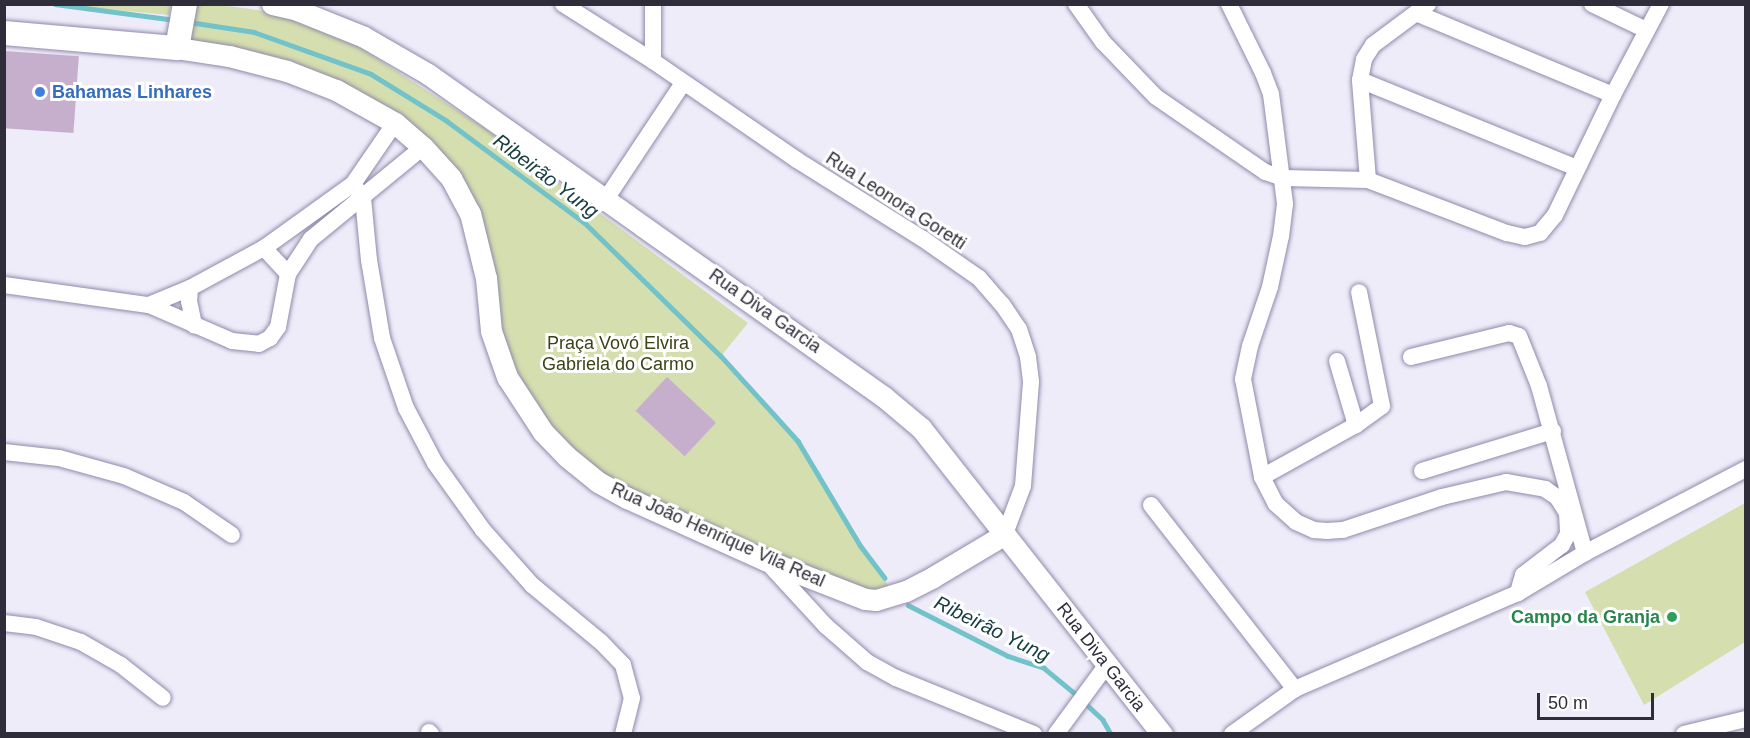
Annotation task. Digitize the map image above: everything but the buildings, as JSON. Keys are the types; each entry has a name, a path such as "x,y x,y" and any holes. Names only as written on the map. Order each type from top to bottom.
{"main road":[{"path":"178,43 185,6"},
{"name":"Rua João Henrique Vila Real","path":"4,33 178,43"}],"street":[{"name":"Rua Diva Garcia","path":"272,4 297,10 333,24 400,57 835,360 914,422 1162,734"},
{"name":"Rua Leonora Goretti","path":"563,4 653,61 797,160 923,239 979,279 1002,304 1019,329 1028,357 1031,382 1023,486 1005,534"},
{"path":"653,4 653,61"},
{"path":"1076,4 1104,42 1156,97 1251,165 1283,178 1368,180 1507,233 1525,237 1540,233 1549,225 1661,4"},
{"path":"1229,4 1271,94 1285,204 1281,236 1243,379 1262,477 1276,504 1296,522 1314,530 1327,531 1343,530 1442,497 1506,482 1545,489 1557,497 1567,513 1568,534 1562,545 1522,575 1518,593"},
{"path":"1592,4 1646,30"},
{"path":"1368,180 1360,80 1364,59 1373,45 1422,9 1613,95"},
{"name":"Rua João Henrique Vila Real","path":"178,43 287,71 336,90 395,123 423,147 451,178 470,213 486,278 491,331 516,395 543,432 566,456 598,482 627,498 765,560 865,599 876,600 906,591 1005,534"},
{"path":"1360,80 1577,168"},
{"path":"606,199 683,83"},
{"path":"149,305 190,288 264,248 353,184 395,123"},
{"path":"4,285 149,305 232,341 259,344 270,338 278,327 288,274 311,239 423,147"},
{"path":"353,184 363,198 382,338 406,408 435,463 483,530 532,585 601,642 623,665 632,698 623,734"},
{"path":"264,248 288,274"},
{"path":"190,288 189,301 194,325"},
{"path":"1262,477 1379,410 1383,400 1368,343 1359,292"},
{"path":"1411,357 1515,334 1524,346 1552,431 1585,553"},
{"path":"1337,362 1356,425"},
{"path":"1422,471 1552,431"},
{"path":"4,452 59,458 124,476 184,502 232,535"},
{"path":"1232,734 1295,689 1518,593 1585,553 1746,469"},
{"path":"1151,505 1295,689"},
{"path":"765,560 826,626 867,662 896,678 1034,734"},
{"path":"4,623 36,627 81,642 121,665 163,698"},
{"path":"1056,734 1106,666"},
{"path":"1684,734 1746,719"}],"green space":[{"name":"Praça Vovó Elvira Gabriela do Carmo","path":"193,4 258,10 299,20 356,45 483,127 748,323 721,356 798,441 893,593 871,593 629,495 573,458 509,368 471,214 407,143 336,97 188,47"},
{"path":"64,5 171,5 169,15"},
{"name":"Campo da Granja","path":"1745,503 1745,642 1644,705 1585,592"}],"waterway":[{"name":"Ribeirão Yung","path":"55,4 175,20"},
{"name":"Ribeirão Yung","path":"189,22 254,32 371,74 447,121 585,223 721,356 798,441 860,545 885,578"},
{"name":"Ribeirão Yung","path":"908,605 1008,656 1044,668 1078,696"},
{"name":"Ribeirão Yung","path":"1084,702 1103,720 1111,734"}],"place":[{"name":"Bahamas Linhares","path":"40,92"},
{"name":"Campo da Granja","path":"1672,617"}]}
